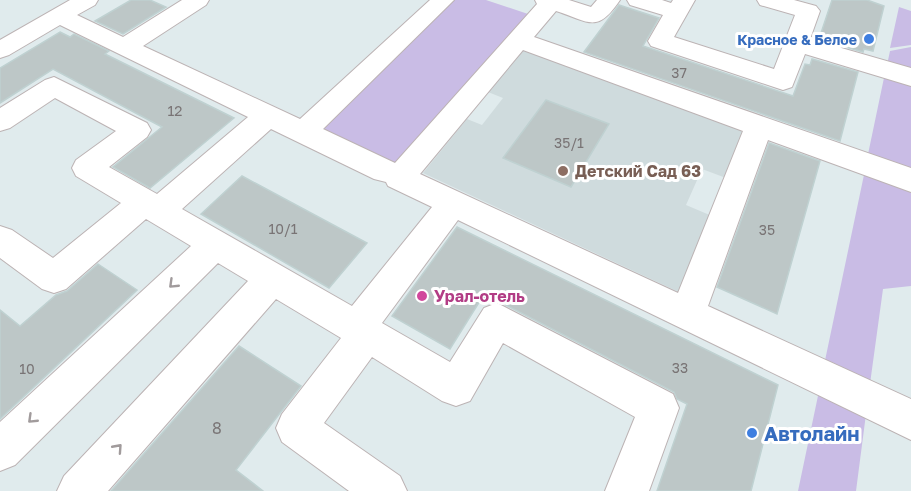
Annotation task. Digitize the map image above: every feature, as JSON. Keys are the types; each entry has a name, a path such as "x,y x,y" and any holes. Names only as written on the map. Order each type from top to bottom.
{"street":[{"path":"0,50 87,0"},
{"path":"125,47 198,0"},
{"path":"405,0 438,5"},
{"path":"609,0 596,16 548,1 518,40 399,178 911,420"},
{"path":"638,0 681,6 660,41 783,81 808,11 768,0"},
{"path":"303,132 438,5"},
{"path":"59,16 385,171"},
{"path":"518,40 911,180"},
{"path":"797,43 911,77"},
{"path":"0,121 54,86 137,130 87,168 456,387 497,320 659,408 627,491"},
{"path":"0,240 54,278 268,116"},
{"path":"687,315 759,126"},
{"path":"385,491 296,428 453,203"},
{"path":"0,450 215,244"},
{"path":"79,491 273,278"}],"shaded area":[{"path":"450,0 486,0 531,15 394,173 311,133"},
{"path":"899,7 911,11 911,45 890,48"},
{"path":"911,47 911,73 887,65 890,51"},
{"name":"Детский Сад 63","path":"524,48 746,128 726,178 702,169 686,205 712,216 681,293 423,173 467,119 482,125 503,98 488,92"},
{"path":"885,73 911,81 911,175 867,159"},
{"path":"865,170 911,187 911,286 883,289 869,391 823,370"},
{"path":"819,391 866,414 856,491 798,491"}],"building":[{"path":"131,0 150,0 166,7 123,34 95,21"},
{"path":"832,0 867,0 884,6 873,51 864,49 863,52 819,39"},
{"path":"619,5 659,18 643,46 793,96 805,64 810,65 812,59 858,72 840,141 584,52"},
{"path":"60,32 70,37 74,34 109,51 105,54 234,118 150,188 113,167 162,127 53,69 0,103 0,68"},
{"name":"Детский Сад 63","path":"546,100 609,124 571,187 503,158"},
{"path":"769,143 820,161 777,314 717,287"},
{"path":"242,176 367,243 329,288 201,214"},
{"path":"457,227 778,385 751,491 657,491 687,404 677,399 674,392 498,301 494,302 483,296 450,349 392,316"},
{"path":"98,264 137,290 0,419 0,310 20,326 56,295 67,291"},
{"path":"239,346 301,386 236,470 263,491 111,491"}],"place":[{"name":"Красное & Белое","path":"869,39"},
{"name":"Детский Сад 63","path":"563,171"},
{"name":"Урал-отель","path":"422,296"},
{"name":"Автолайн","path":"752,433"}]}
